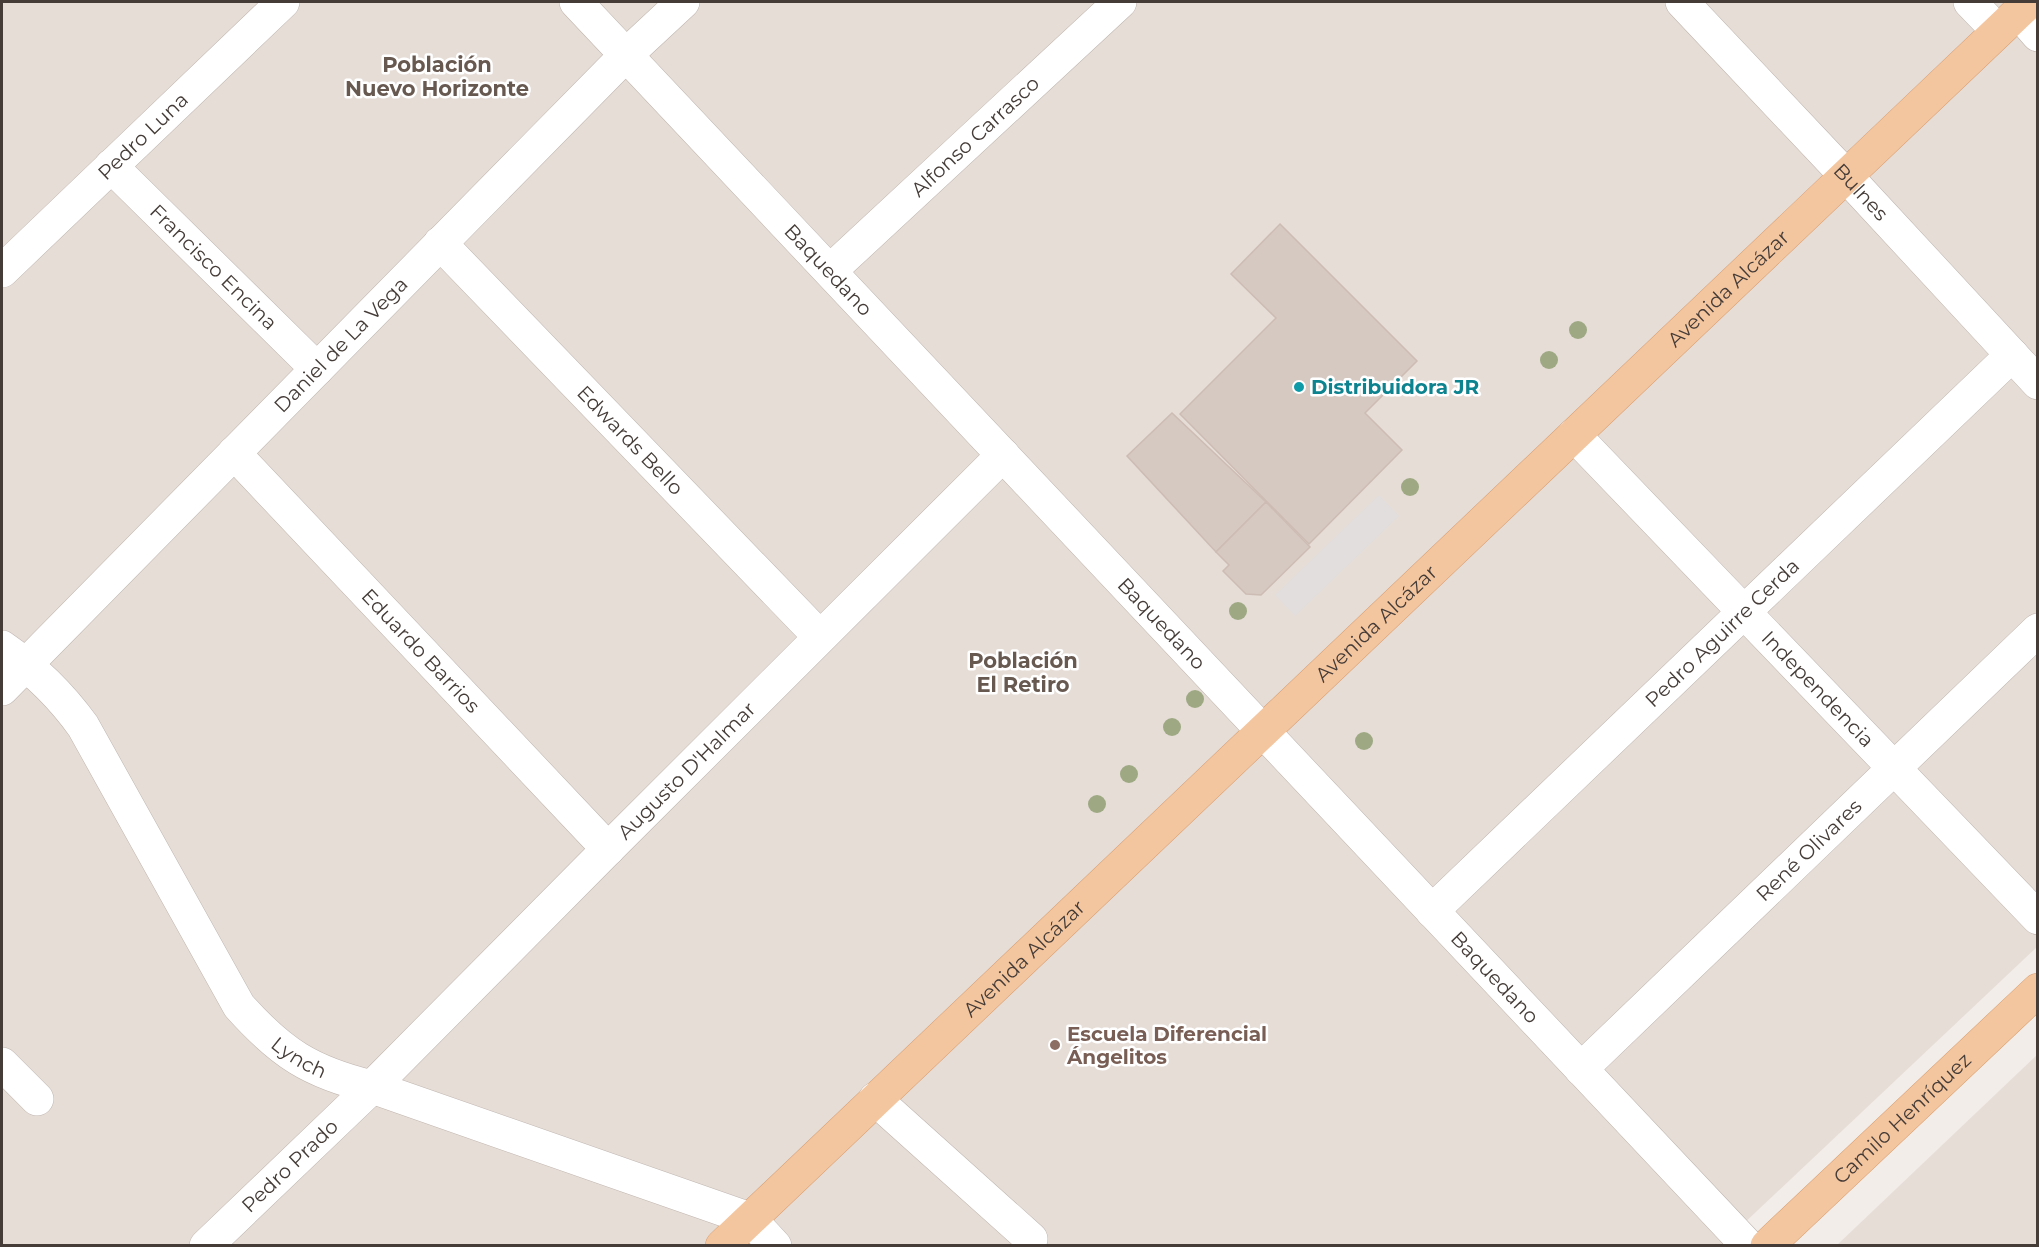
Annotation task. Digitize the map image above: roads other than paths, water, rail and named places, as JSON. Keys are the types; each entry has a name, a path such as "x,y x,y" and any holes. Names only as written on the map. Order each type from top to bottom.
{"main road":[{"name":"Avenida Alcázar","path":"722,1245 1846,176 2020,20"},
{"name":"Camilo Henríquez","path":"1767,1245 2037,990"}],"street":[{"name":"Pedro Luna","path":"2,271 283,2"},
{"name":"Baquedano","path":"576,2 1748,1245"},
{"name":"Daniel de La Vega","path":"2,689 14,656 234,453 626,55 683,2"},
{"name":"Alfonso Carrasco","path":"830,271 1120,2"},
{"name":"Bulnes","path":"1682,2 2037,383"},
{"path":"1970,2 2020,20"},
{"name":"Francisco Encina","path":"111,166 317,369"},
{"name":"Edwards Bello","path":"440,243 820,637"},
{"name":"Pedro Aguirre Cerda","path":"1432,911 2012,355"},
{"name":"Independencia","path":"1574,435 2037,918"},
{"name":"Eduardo Barrios","path":"234,453 608,849"},
{"name":"Augusto D'Halmar","path":"372,1087 1003,455"},
{"name":"René Olivares","path":"1581,1069 2037,630"},
{"name":"Lynch","path":"14,656 55,691 83,726 239,1006 283,1049 309,1065 339,1079 372,1087 750,1219 775,1245"},
{"path":"2,1064 37,1099"},
{"name":"Pedro Prado","path":"206,1245 372,1087"},
{"path":"875,1100 1031,1239"}],"place":[{"name":"Distribuidora JR","path":"1299,387"},
{"name":"Escuela Diferencial Ángelitos","path":"1055,1045"}],"district":[{"name":"Población Nuevo Horizonte","path":"437,77"},
{"name":"Población El Retiro","path":"1023,673"}]}
